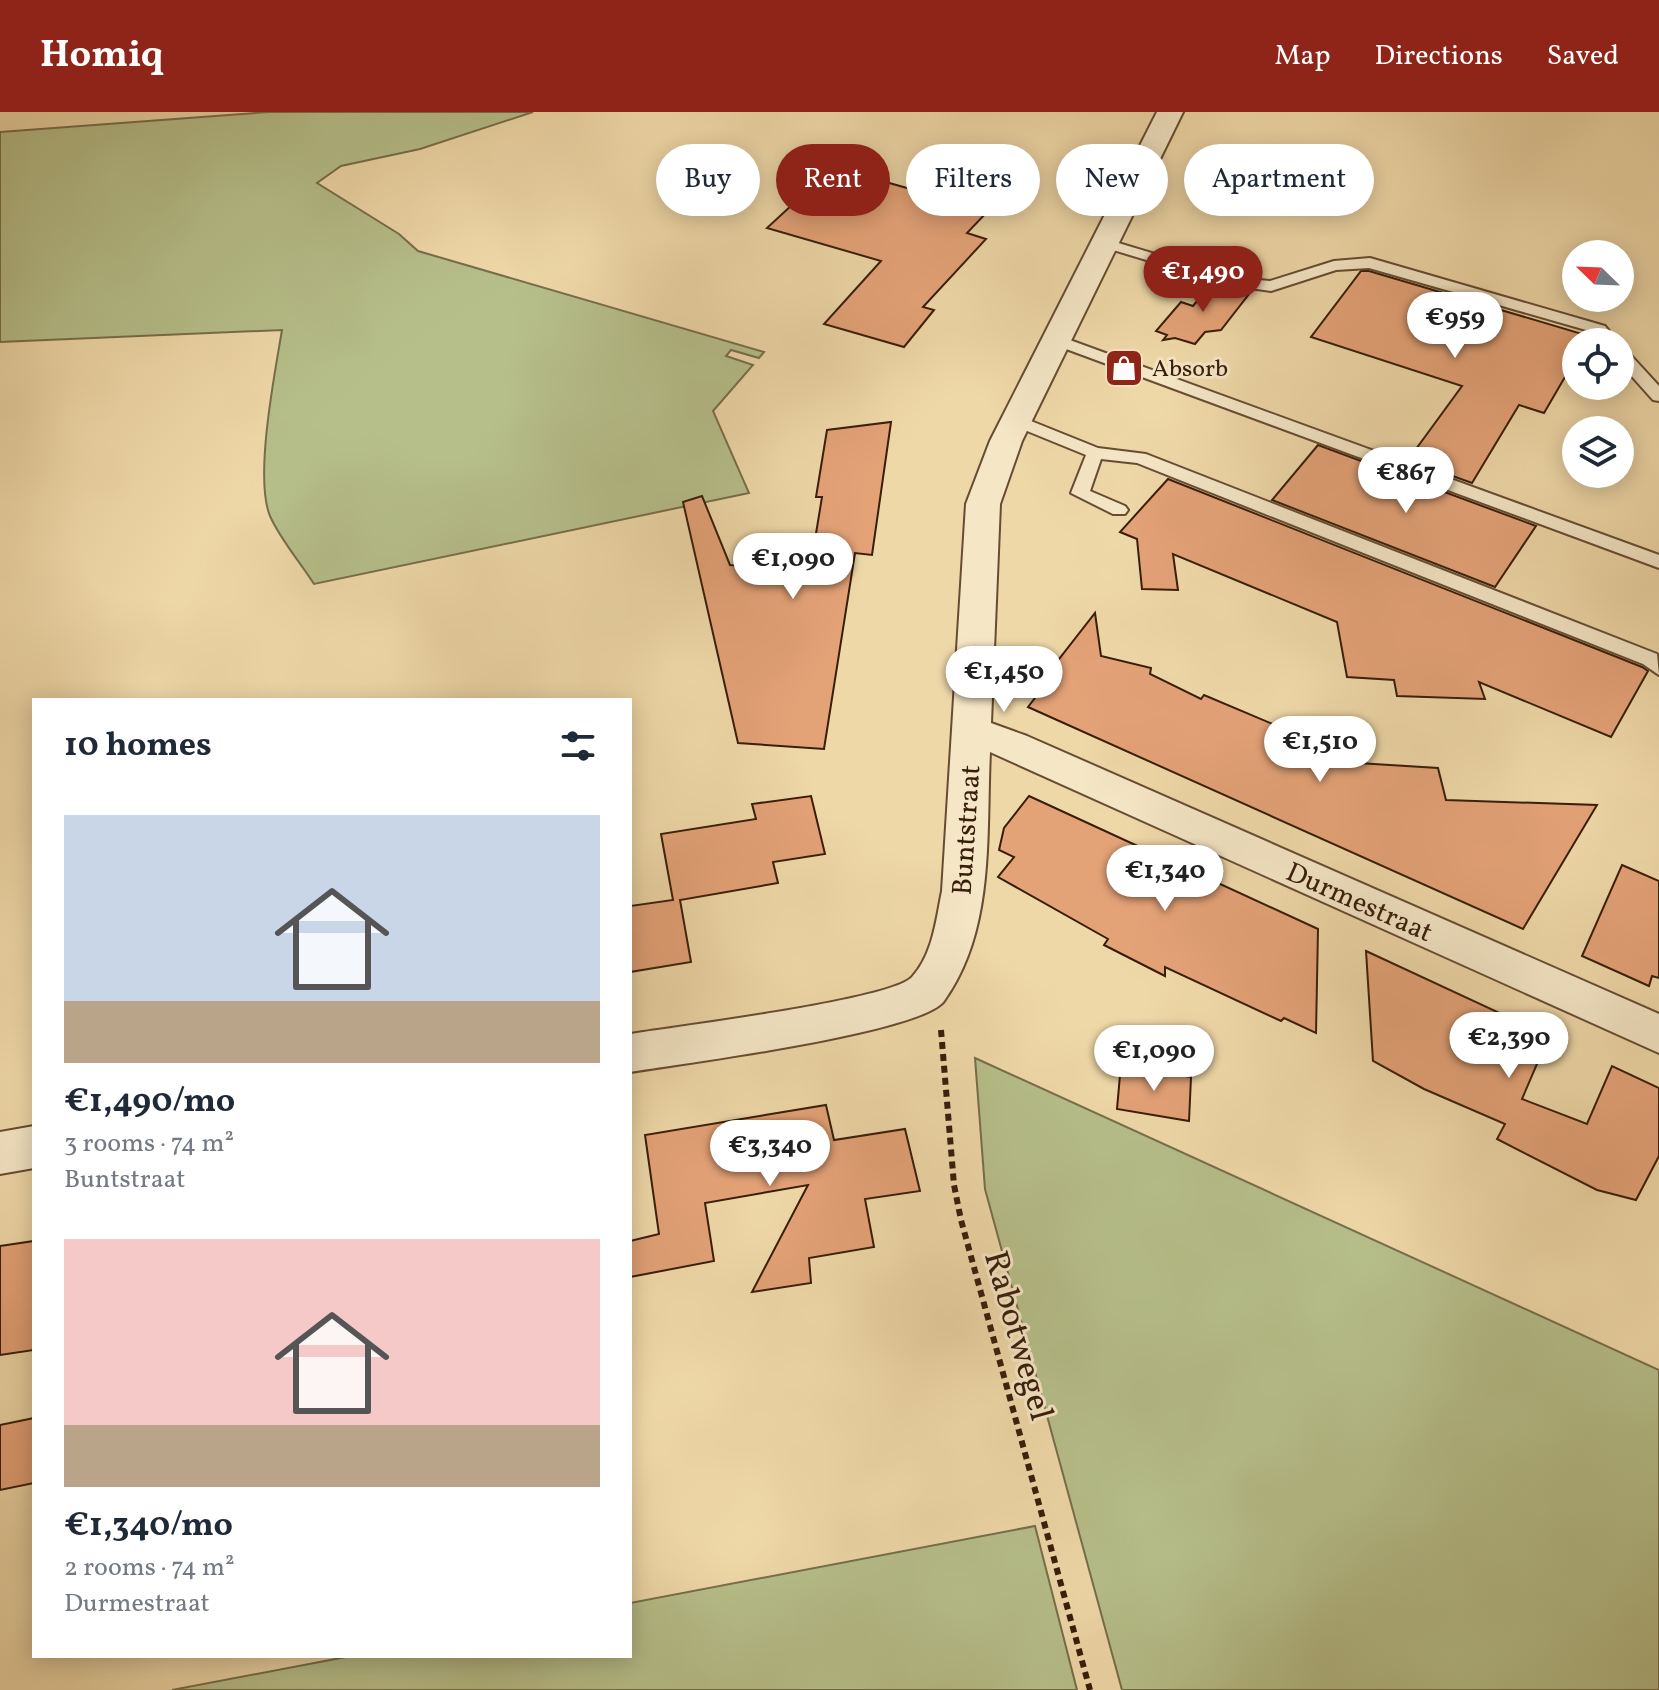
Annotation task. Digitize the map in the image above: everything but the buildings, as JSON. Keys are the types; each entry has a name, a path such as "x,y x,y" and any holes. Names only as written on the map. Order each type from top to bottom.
{"street":[{"name":"Buntstraat","path":"927,991 953,944 963,891 983,504 988,485 1016,420 1170,112"},
{"name":"Durmestraat","path":"972,731 1013,746 1659,1034"},
{"path":"632,1053 814,1024 891,1007 927,991"},
{"path":"0,1153 32,1147"}],"lane":[{"path":"1105,243 1234,282 1271,286 1334,266 1370,263 1596,328"},
{"path":"1056,340 1659,562"},
{"path":"1634,368 1659,396"},
{"path":"1016,420 1095,453 1140,458 1650,659 1659,668"},
{"path":"1095,453 1080,493 1119,510"}],"path":[{"name":"Rabotwegel","path":"927,991 939,1009 954,1185 961,1220 1090,1690"}],"green space":[{"path":"269,112 533,112 420,149 341,166 317,183 399,234 418,251 764,352 759,358 731,350 726,356 753,365 713,411 749,493 314,584 274,525 266,499 267,424 282,330 0,342 0,132"},
{"path":"975,1058 1659,1370 1659,1690 1122,1690 985,1189"},
{"path":"1035,1526 1077,1690 172,1690 340,1658 632,1658 632,1603"}],"place":[{"name":"Absorb","path":"1124,368"}]}
